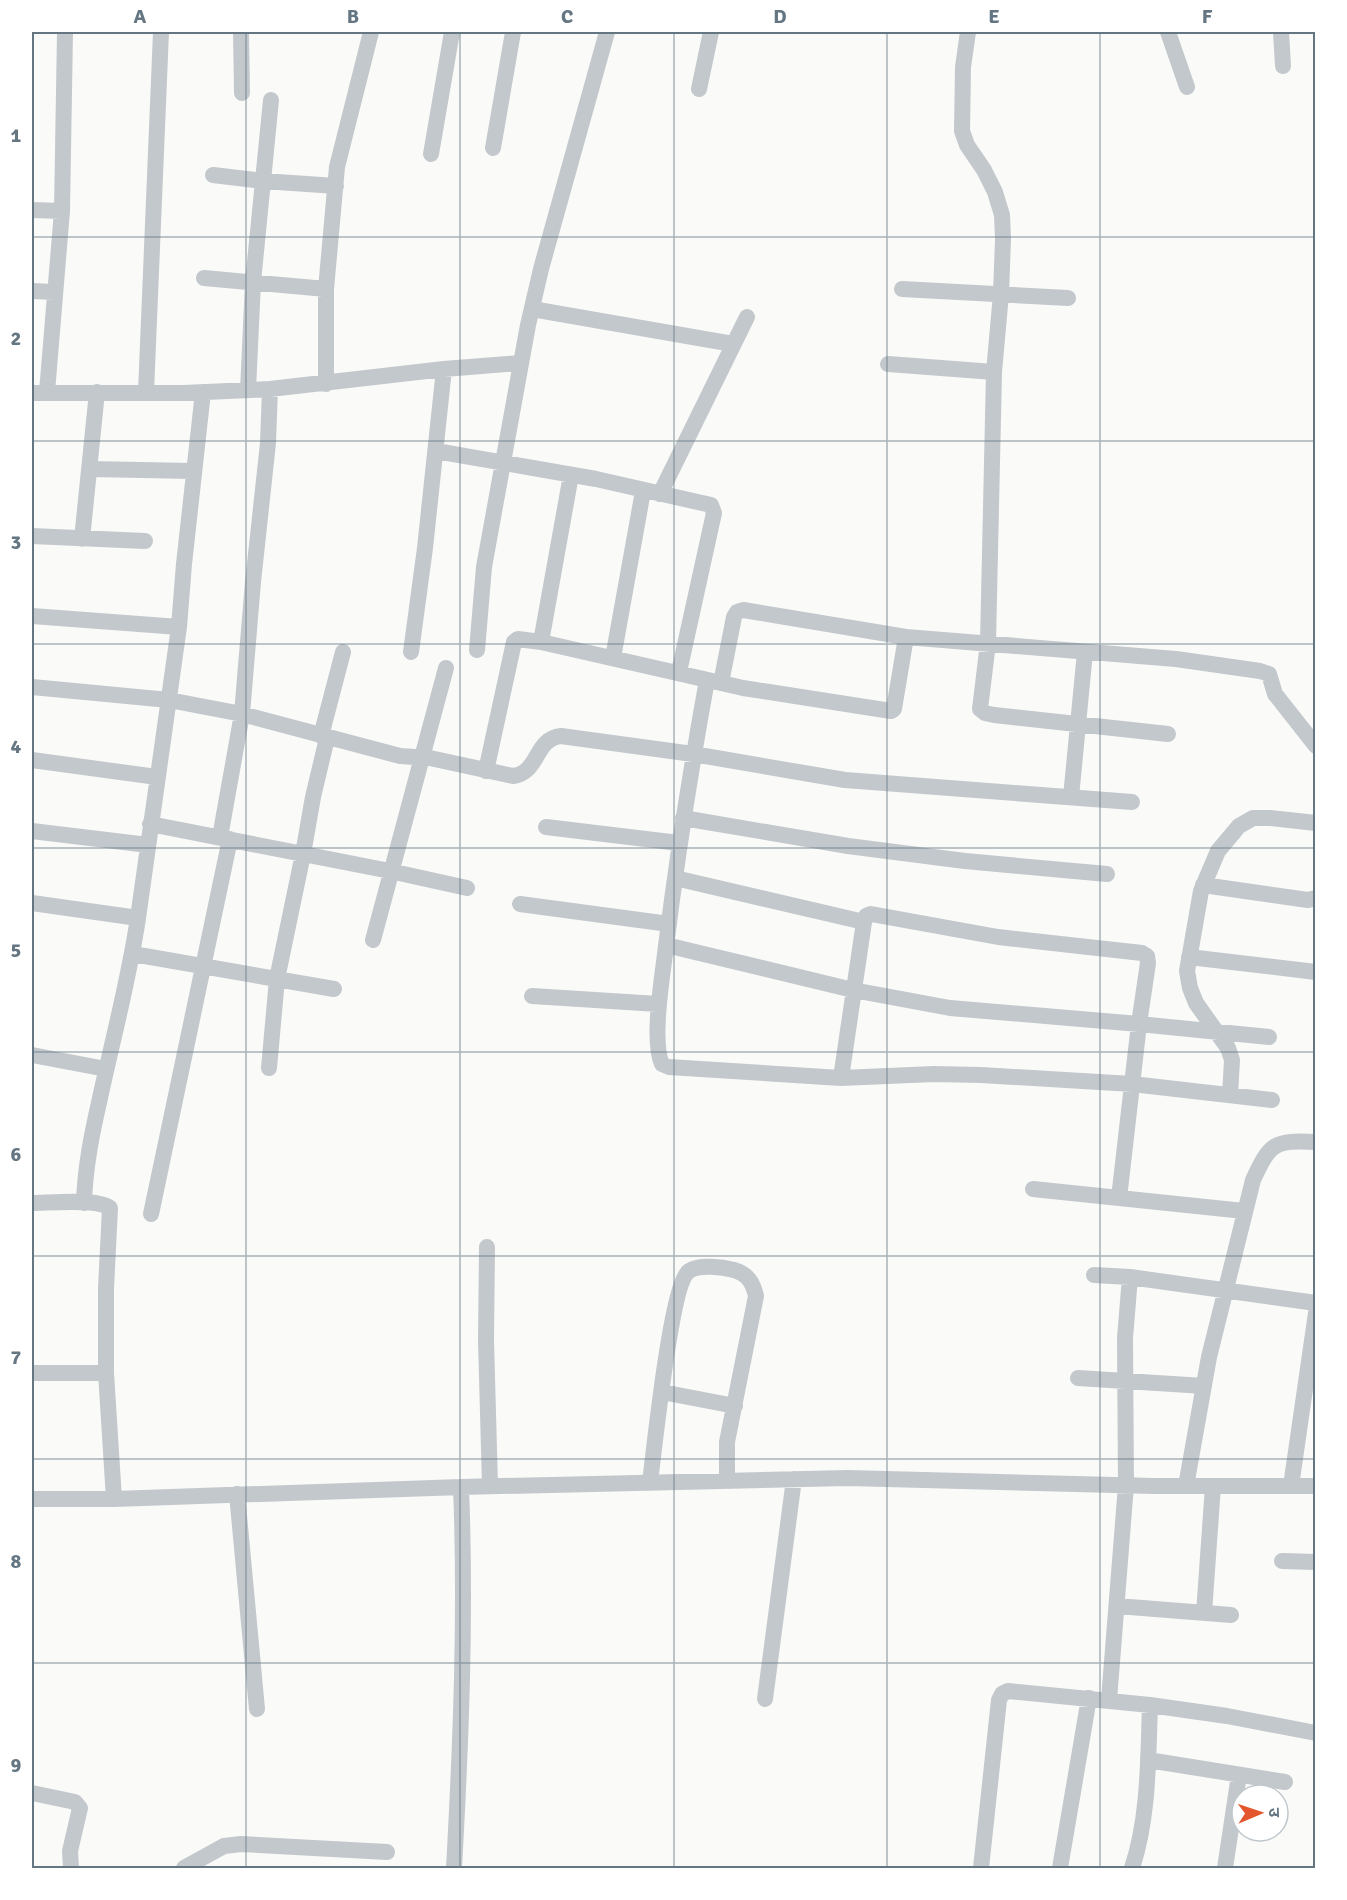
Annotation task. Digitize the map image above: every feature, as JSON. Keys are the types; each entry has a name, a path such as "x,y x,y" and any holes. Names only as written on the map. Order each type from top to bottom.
{"street":[{"path":"65,32 62,211 54,292 39,392 203,392 270,389 444,369 520,363"},
{"path":"146,392 161,32"},
{"path":"241,32 242,93"},
{"path":"326,384 326,290 336,186 342,144 372,32"},
{"path":"431,154 452,32"},
{"path":"493,148 513,32"},
{"path":"477,650 484,567 520,363 541,269 607,32"},
{"path":"699,89 711,32"},
{"path":"968,32 963,67 962,131 967,145 984,170 995,192 1002,215 1004,238 994,372 987,644 980,710 994,715 1168,734"},
{"path":"1168,32 1187,87"},
{"path":"1281,32 1283,66"},
{"path":"248,390 253,282 271,100"},
{"path":"213,175 336,186"},
{"path":"32,210 62,211"},
{"path":"204,278 326,290"},
{"path":"902,289 1068,298"},
{"path":"32,291 54,292"},
{"path":"532,309 733,344"},
{"path":"660,494 747,317"},
{"path":"888,364 994,372"},
{"path":"411,652 424,559 444,369"},
{"path":"151,1214 203,967 225,838 242,714 268,442 270,389"},
{"path":"82,539 97,392"},
{"path":"84,1203 84,1178 88,1153 133,954 179,627 203,392"},
{"path":"436,451 596,479 711,506 714,513 679,672"},
{"path":"90,469 194,471"},
{"path":"541,642 571,475"},
{"path":"613,658 643,491"},
{"path":"32,536 146,542"},
{"path":"1272,1100 1132,1084 981,1075 934,1074 841,1078 669,1067 662,1064 659,1058 658,1004 693,754 737,612 743,610 906,636 1176,659 1260,671 1269,674 1275,694 1316,746"},
{"path":"32,616 179,627"},
{"path":"486,771 514,642 518,639 541,642 714,681 891,711 894,709 906,636"},
{"path":"269,1068 277,979 343,651"},
{"path":"1071,796 1085,652"},
{"path":"373,940 446,668"},
{"path":"32,687 169,700 242,714 400,756 430,758 513,776 521,775 528,770 551,737 561,736 693,754 846,780 1132,802"},
{"path":"32,760 157,777"},
{"path":"683,818 848,846 965,861 1107,874"},
{"path":"1230,1095 1232,1060 1228,1048 1196,1003 1187,971 1203,885 1218,851 1239,826 1253,818 1316,823"},
{"path":"150,825 225,838 467,888"},
{"path":"546,827 679,843"},
{"path":"32,831 148,845"},
{"path":"675,878 864,922"},
{"path":"1203,885 1308,900 1316,897"},
{"path":"32,903 138,918"},
{"path":"520,904 669,924"},
{"path":"841,1078 866,916 879,914 998,937 1142,953 1147,956 1148,963 1119,1198"},
{"path":"666,945 853,990 950,1008 1269,1037"},
{"path":"133,954 334,989"},
{"path":"1189,957 1316,972"},
{"path":"532,996 658,1004"},
{"path":"32,1055 106,1069"},
{"path":"1186,1486 1204,1386 1225,1290 1253,1180 1271,1148 1283,1142 1316,1142"},
{"path":"1034,1189 1244,1211"},
{"path":"32,1203 84,1203 106,1205 110,1208 105,1373 114,1499"},
{"path":"487,1247 486,1340 490,1486"},
{"path":"650,1482 672,1318 682,1280 688,1272 697,1268 732,1270 745,1274 753,1285 756,1296 727,1442 727,1481"},
{"path":"1094,1275 1130,1277 1316,1303"},
{"path":"1108,1700 1126,1485 1125,1338 1130,1277"},
{"path":"1291,1486 1316,1313"},
{"path":"32,1373 105,1373"},
{"path":"1078,1378 1125,1379 1204,1386"},
{"path":"662,1392 735,1406"},
{"path":"32,1499 114,1499 490,1486 848,1478 1126,1485 1316,1486"},
{"path":"765,1699 794,1479"},
{"path":"1204,1613 1213,1486"},
{"path":"454,1869 463,1609 461,1487"},
{"path":"237,1494 257,1709"},
{"path":"1282,1561 1316,1562"},
{"path":"1117,1606 1231,1615"},
{"path":"981,1869 999,1700 1002,1694 1016,1691 1150,1705 1316,1732"},
{"path":"1060,1869 1089,1698"},
{"path":"1132,1869 1139,1842 1148,1760 1150,1705"},
{"path":"1148,1760 1285,1782"},
{"path":"1225,1869 1239,1775"},
{"path":"32,1793 75,1802 80,1808 70,1851 71,1869"},
{"path":"184,1869 224,1846 241,1844 387,1852"}]}
